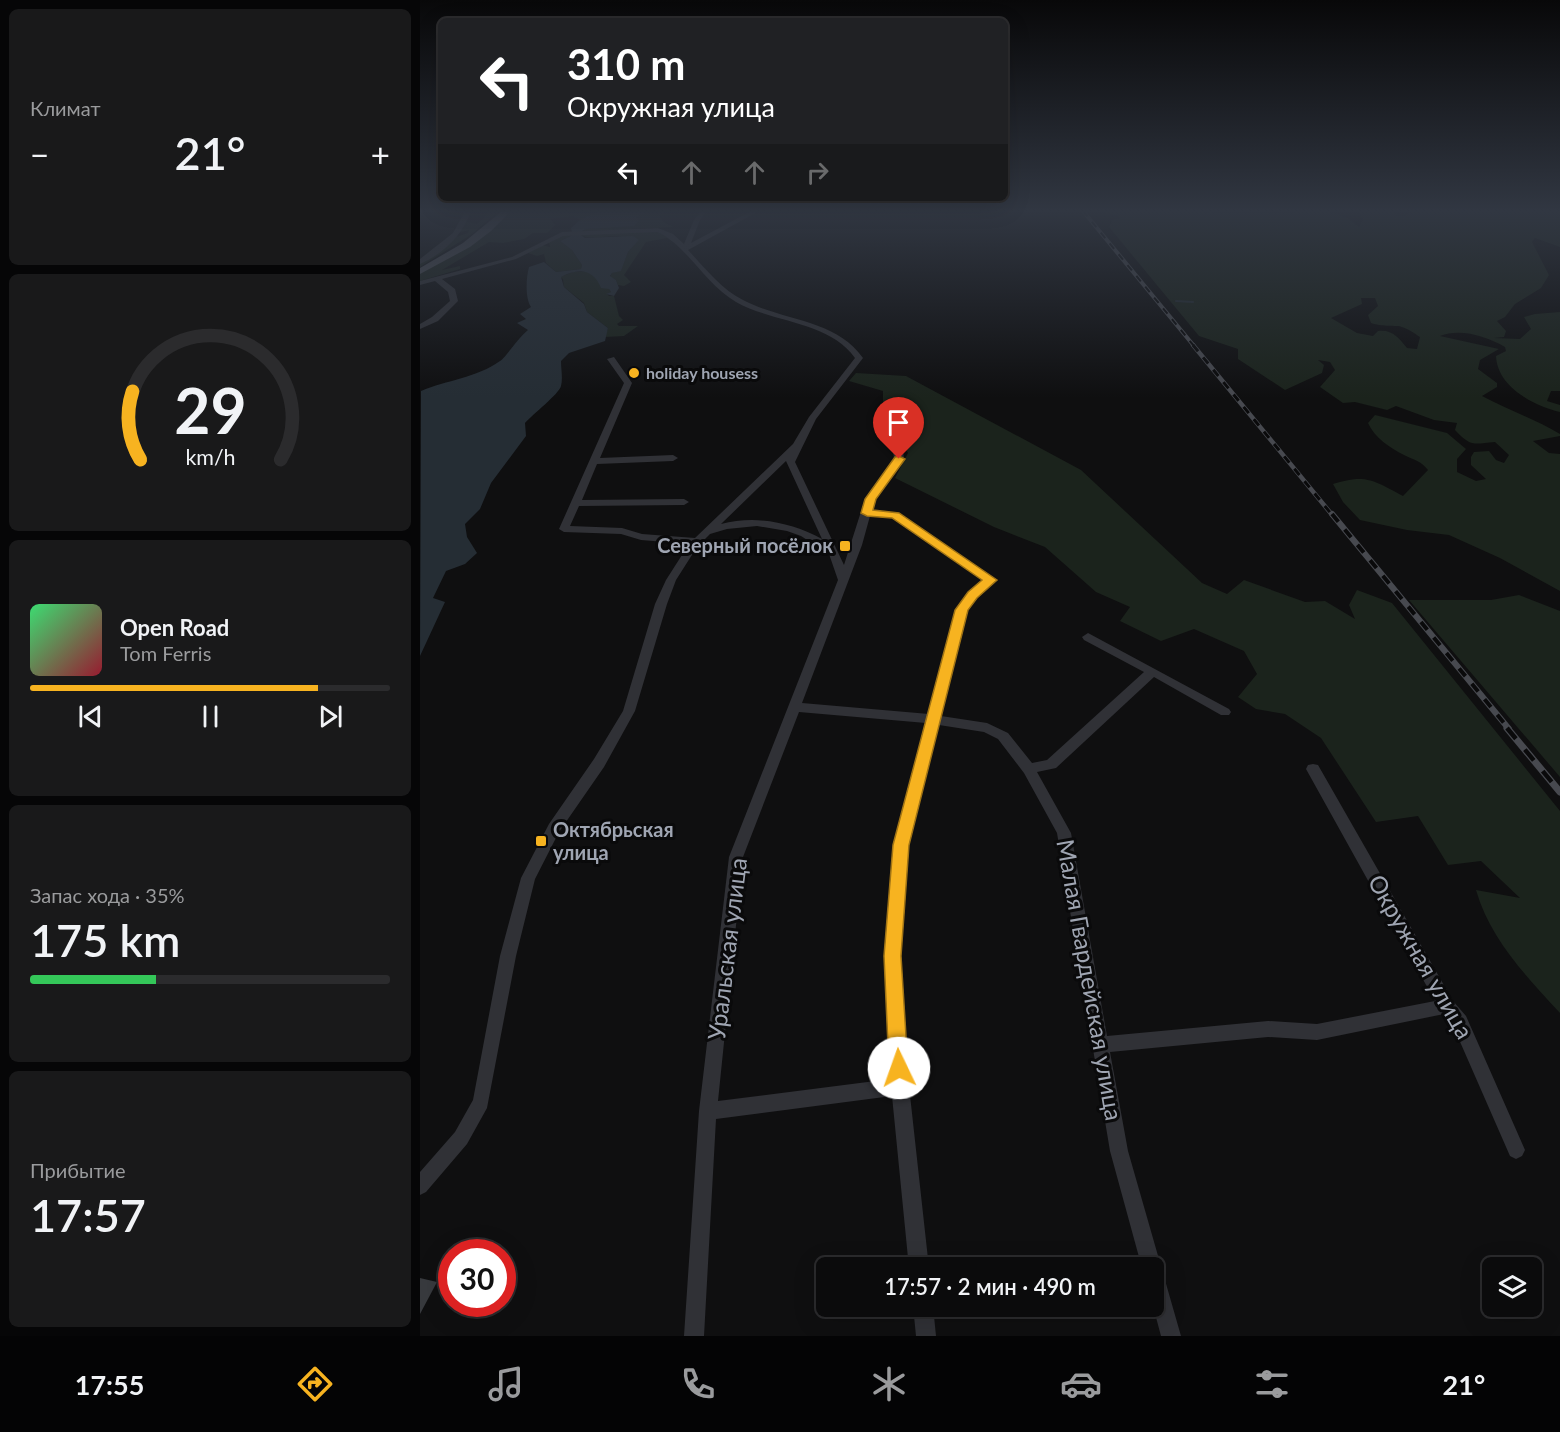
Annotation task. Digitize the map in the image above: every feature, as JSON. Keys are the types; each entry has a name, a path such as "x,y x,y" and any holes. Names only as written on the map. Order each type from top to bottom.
{"street":[{"path":"420,283 458,273"},
{"path":"710,273 738,301 832,335 856,351 860,358 811,418 796,446 791,465 840,569 842,578"},
{"path":"420,327 435,320 454,301 452,291 437,279"},
{"path":"611,359 628,383 564,529 622,531 641,537 702,537 718,528 735,524 778,526 812,538 833,555"},
{"path":"420,1186 461,1138 481,1102 511,940 528,879 554,828 599,763 629,711 661,604 682,560 702,537 796,446"},
{"name":"Уральская улица","path":"694,1336 708,1111 736,857 795,707 842,578 857,545 870,499 899,459 898,450"},
{"path":"594,461 673,458"},
{"path":"576,503 684,502"},
{"path":"867,513 895,515 990,580 972,595 962,610 901,845 893,956 900,1086 918,1257"},
{"path":"1088,637 1171,680 1225,712"},
{"path":"1029,769 1051,764 1152,672"},
{"name":"Малая Гвардейская улица","path":"795,707 933,719 987,728 1003,736 1029,769 1064,833 1119,1151 1149,1257"},
{"name":"Окружная улица","path":"1313,769 1447,1006 1460,1022 1516,1150"},
{"path":"1100,1045 1268,1029 1317,1032 1447,1006"},
{"path":"708,1111 900,1086"},
{"path":"1164,1310 1171,1336"},
{"path":"924,1317 926,1336"}],"shaded area":[{"path":"420,273 446,273 420,281"},
{"path":"528,273 570,273 561,277 564,287 584,304 587,312 608,328 605,341 569,353 561,361 562,380 559,390 525,423 526,436 491,483 480,509 465,524 467,537 477,553 465,564 446,571 433,598 445,602 420,656 421,391 481,371 503,359 528,330 517,323 526,319 520,314 531,307"},
{"path":"569,273 591,273 609,289 611,292 607,294 609,296 614,296 619,316 623,320 617,324 619,326 638,326 624,336 605,337 608,328 587,312 584,303 564,287 563,279 560,277"},
{"path":"589,273 612,273 610,276 616,280 619,288 614,296 606,294 611,292 609,289 601,288"},
{"path":"612,273 625,273 624,275 631,282 624,286 618,285 616,280 610,277"},
{"path":"1147,273 1548,273 1541,288 1515,304 1505,317 1497,321 1506,331 1504,337 1494,338 1520,339 1531,329 1524,317 1560,312 1560,391 1551,391 1547,401 1560,405 1560,412 1528,400 1503,377 1496,356 1506,351 1505,347 1473,334 1456,333 1440,336 1499,349 1480,360 1478,369 1497,383 1497,387 1482,396 1560,434 1560,436 1533,441 1549,453 1560,454 1560,591 1500,558 1449,535 1407,530 1360,520 1343,502 1333,484 1354,479 1369,480 1403,496 1428,470 1378,437 1368,423 1375,415 1447,433 1466,449 1457,459 1457,472 1476,481 1486,479 1471,465 1474,452 1489,451 1496,460 1504,463 1509,455 1495,442 1477,444 1469,442 1455,430 1457,423 1434,420 1396,406 1387,410 1355,402 1343,403 1320,387 1335,370 1330,362 1318,360 1324,365 1322,373 1285,390 1238,359 1238,349 1199,336","holes":["1361,298 1375,298 1378,306 1368,315 1371,323 1400,326 1409,330 1420,337 1417,349 1407,348 1387,331 1378,331 1373,336 1357,333 1331,318 1362,304"]},
{"path":"856,373 906,376 1081,470 1202,583 1227,594 1244,580 1305,602 1325,601 1355,619 1349,605 1357,590 1392,603 1560,811 1560,1013 1510,956 1490,925 1476,890 1520,898 1481,861 1448,865 1418,816 1376,822 1321,738 1285,714 1256,709 1238,697 1257,674 1244,651 1194,629 1161,641 1120,621 1130,607 1096,592 1045,547 994,527 895,478 908,453 883,413 883,391 849,381"},
{"path":"1519,595 1560,611 1560,777 1409,600 1491,600"}],"building":[{"path":"420,1278 437,1282 420,1314"}],"waterway":[{"path":"1176,301 1193,302"}],"railway":[{"path":"1134,273 1194,346"},
{"path":"1193,345 1333,516"},
{"path":"1332,514 1509,729"},
{"path":"1507,728 1560,792"}],"place":[{"name":"holiday housess","path":"634,373"},
{"name":"Северный посёлок","path":"845,546"},
{"name":"Октябрьская улица","path":"541,841"}],"route":[{"path":"899,459 870,499 867,513 895,515 990,580 972,595 962,610 901,845 893,956 899,1068"}]}
